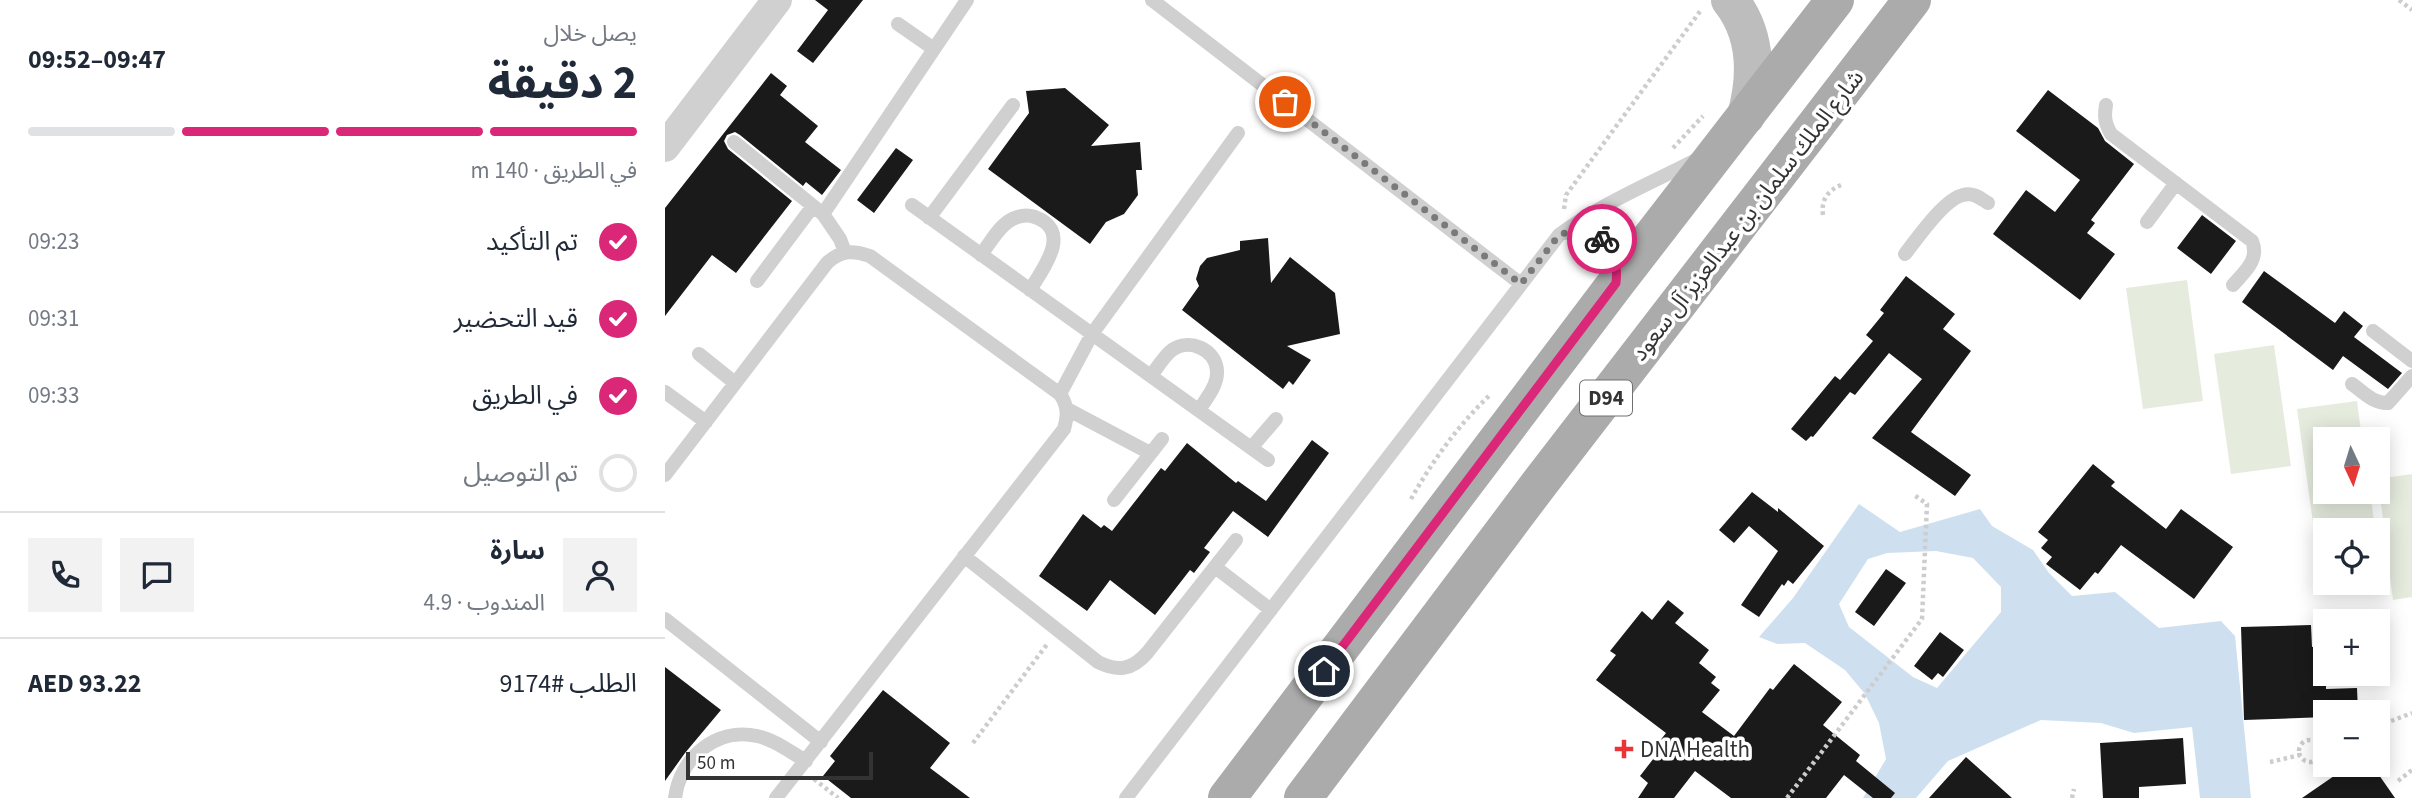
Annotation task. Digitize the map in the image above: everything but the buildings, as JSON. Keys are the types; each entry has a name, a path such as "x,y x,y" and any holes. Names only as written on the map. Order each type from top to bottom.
{"main road":[{"name":"D94","path":"1227,798 1616,283 1835,0"},
{"name":"شارع الملك سلمان بن عبدالعزيز آل سعود","path":"1303,798 1539,484 1912,0"}],"street":[{"path":"665,147 777,0"},
{"path":"1717,2 1745,26 1752,48 1752,94 1746,116"}],"lane":[{"path":"757,281 818,210 967,0"},
{"path":"1152,0 1521,284"},
{"path":"898,24 934,49"},
{"path":"929,218 1013,105"},
{"path":"2106,105 2105,125 2111,134 2252,241 2255,256 2233,285"},
{"path":"1060,394 1092,334 1238,133"},
{"path":"734,142 818,210 840,239 845,252"},
{"path":"1126,798 1559,235 1609,203 1721,148"},
{"path":"2147,222 2176,183"},
{"path":"1905,254 1949,203 1961,195 1976,195 1988,203"},
{"path":"912,205 1268,460"},
{"path":"981,255 1007,222 1018,216 1031,216 1043,221 1051,230 1054,243 1052,256 1030,290"},
{"path":"1559,235 1579,231 1599,237 1612,249 1618,265 1616,283"},
{"path":"665,475 827,263 834,256 845,252 858,251 870,257 1060,394 1067,409 1064,429 776,798"},
{"path":"2373,331 2412,361"},
{"path":"1151,376 1170,351 1181,345 1194,345 1206,350 1215,360 1218,372 1215,384 1199,410"},
{"path":"699,354 735,383"},
{"path":"2352,384 2380,404 2388,403 2412,376"},
{"path":"665,392 706,422"},
{"path":"1067,409 1150,453"},
{"path":"1251,448 1276,419"},
{"path":"1114,500 1162,439"},
{"path":"964,556 1098,662 1111,668 1125,669 1138,663 1147,653 1236,540"},
{"path":"1215,567 1271,610"},
{"path":"665,619 821,742"},
{"path":"675,798 683,771 693,757 722,738 756,736 772,741 803,765"}],"path":[{"path":"2399,0 2412,10"},
{"path":"1559,235 1566,195 1657,73 1717,2"},
{"path":"1823,215 1825,197 1832,189 1841,185"},
{"path":"1787,798 1922,619 1927,504 1914,495"},
{"path":"973,743 1058,630"},
{"path":"2390,721 2412,713"},
{"path":"2313,741 2303,742 2299,748 2304,760 2313,761"},
{"path":"2270,762 2300,755"},
{"path":"803,765 838,798"},
{"path":"2398,781 2412,770"},
{"path":"2072,798 2074,789"}],"shaded area":[{"path":"2187,280 2203,401 2143,409 2126,288"},
{"path":"2274,345 2291,466 2231,474 2214,354"},
{"path":"2357,401 2360,427 2313,427 2313,504 2372,504 2374,518 2313,518 2313,523 2297,409"},
{"path":"2412,474 2412,597 2393,600 2390,576 2390,518 2383,518 2381,504 2391,504 2391,477"}],"water":[{"path":"1859,504 1900,532 1980,509 1992,526 2033,550 2049,573 2072,596 2115,592 2159,628 2221,621 2235,636 2251,798 2200,798 2192,727 2134,733 2101,723 2041,720 1948,761 1916,798 1863,798 1886,759 1879,723 1865,694 1845,670 1805,643 1777,644 1759,637 1793,598","holes":["1936,551 1973,558 2001,587 2001,612 1937,688 1913,677 1849,627 1839,604 1868,559 1887,553"]}],"way so far":[{"path":"1285,102 1521,284 1559,235 1569,231 1590,232 1602,239"}],"place":[{"name":"DNA Health","path":"1624,749"}],"route":[{"path":"1324,671 1616,283 1618,265 1612,249 1602,239"}]}
